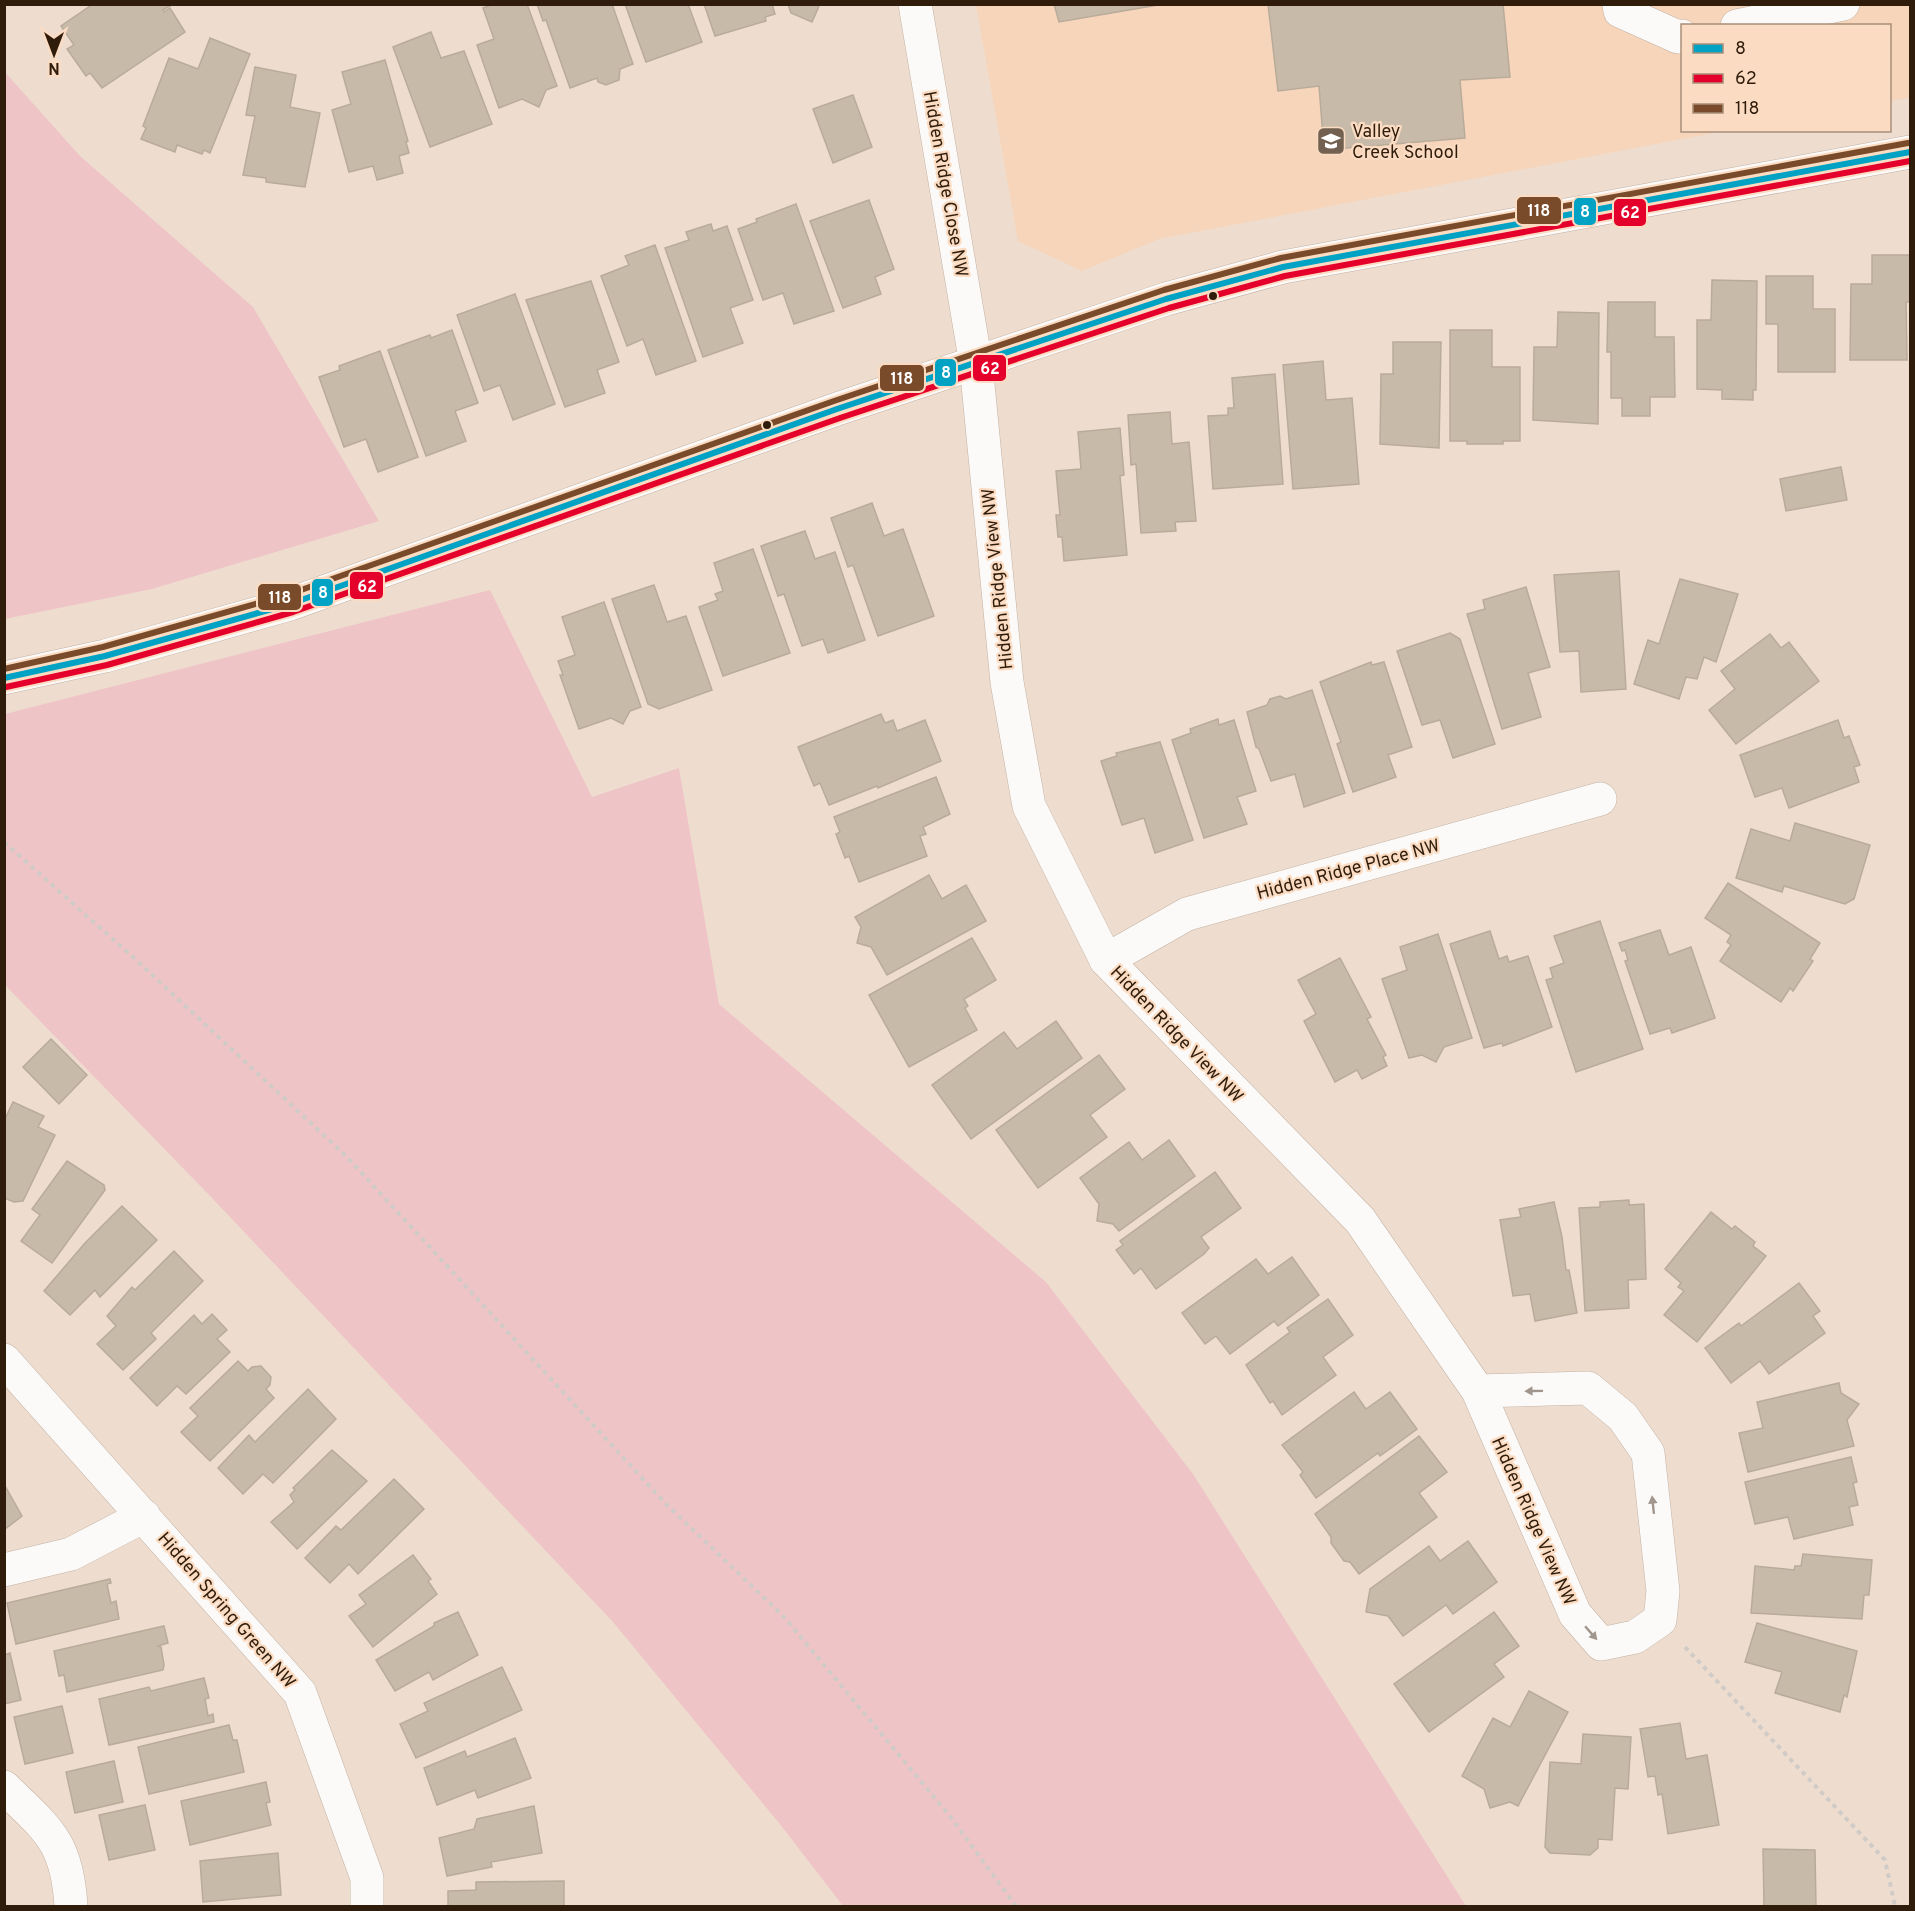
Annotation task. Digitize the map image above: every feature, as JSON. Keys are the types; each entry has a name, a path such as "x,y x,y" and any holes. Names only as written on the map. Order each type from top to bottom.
{"street":[{"name":"Hidden Ridge Close NW","path":"915,4 976,364"},
{"path":"1619,4 1620,11 1681,36"},
{"path":"1747,24 1843,4"},
{"path":"4,678 105,656 290,604 837,409 1166,299 1283,267 1911,152"},
{"name":"Hidden Ridge View NW","path":"976,364 1007,682 1029,806 1106,960 1360,1220 1478,1391 1575,1614 1601,1644 1635,1637 1659,1620"},
{"name":"Hidden Ridge Place NW","path":"1106,960 1187,914 1600,799"},
{"name":"Hidden Spring Green NW","path":"4,1360 300,1693 367,1878 367,1906"},
{"path":"1478,1391 1588,1388 1623,1417 1648,1452 1663,1591 1659,1620"},
{"path":"4,1570 71,1554 144,1516"},
{"path":"4,1787 50,1833 62,1854 71,1906"}],"path":[{"path":"4,842 134,958 346,1156 665,1503 784,1617 949,1815 1016,1906"},
{"path":"1659,1620 1885,1860 1895,1906"}],"shaded area":[{"name":"Valley Creek School","path":"976,5 1910,5 1910,98 1891,101 1891,24 1681,24 1681,132 1719,132 1159,239 1082,271 1018,241"},
{"path":"4,71 80,156 253,307 379,521 152,589 5,619"},
{"path":"490,590 592,797 679,768 719,1004 1046,1282 1193,1474 1466,1906 843,1906 779,1823 613,1622 212,1198 5,985 5,714"}],"building":[{"path":"93,4 173,4 163,10 164,12 170,8 185,32 102,88 90,73 86,76 67,49 74,45 61,26"},
{"path":"494,4 527,4 557,86 546,90 539,107 522,99 499,108 477,45 494,39 483,8"},
{"path":"537,4 612,4 633,64 620,69 619,80 606,85 598,82 597,78 570,88 546,20 543,21"},
{"path":"625,4 688,4 702,42 646,62"},
{"path":"704,4 772,4 775,14 765,17 766,21 715,36"},
{"path":"788,4 820,4 812,22 791,13"},
{"path":"1054,4 1164,4 1059,22"},
{"path":"1268,4 1503,4 1510,77 1460,80 1465,138 1324,150 1319,86 1278,91"},
{"path":"431,32 441,58 464,51 492,124 430,147 393,47"},
{"path":"210,38 250,54 210,153 204,150 202,154 177,145 175,152 141,139 146,128 143,126 169,58 198,69"},
{"path":"385,60 408,141 406,142 409,153 399,156 403,173 377,180 373,166 349,172 332,110 351,104 342,72"},
{"path":"255,67 296,75 290,107 320,113 305,187 266,182 266,178 243,175 255,116 246,115"},
{"path":"853,95 872,147 833,163 813,109"},
{"path":"869,200 894,269 875,277 881,294 843,308 810,221"},
{"path":"796,204 834,311 794,324 783,293 763,300 738,229 757,222 756,219"},
{"path":"711,224 713,231 727,226 753,300 730,308 743,343 703,357 665,248 689,240 686,232"},
{"path":"655,245 696,361 656,375 643,339 627,346 601,276 629,265 625,256"},
{"path":"1872,255 1910,255 1910,302 1906,302 1907,360 1850,360 1851,284 1872,284"},
{"path":"1766,276 1813,276 1813,309 1835,309 1835,372 1778,372 1778,324 1766,324"},
{"path":"1712,280 1757,281 1756,390 1753,390 1753,400 1722,399 1722,390 1697,389 1697,320 1711,320"},
{"path":"591,281 619,362 597,370 605,393 565,407 526,300"},
{"path":"515,294 555,404 513,420 500,385 484,391 457,315"},
{"path":"1608,302 1655,302 1655,337 1674,337 1675,397 1650,397 1650,416 1622,416 1622,398 1611,398 1611,352 1607,352"},
{"path":"1558,312 1599,313 1598,424 1533,420 1534,347 1557,347"},
{"path":"452,330 478,403 455,411 466,441 426,456 388,350"},
{"path":"1450,330 1492,330 1492,367 1520,367 1520,441 1503,441 1503,444 1467,444 1467,441 1450,441"},
{"path":"1393,342 1441,342 1439,448 1380,444 1381,374 1393,374"},
{"path":"380,351 418,457 378,472 366,439 344,447 319,377 340,370 339,366"},
{"path":"1323,361 1326,400 1352,398 1359,484 1293,489 1283,365"},
{"path":"1275,374 1283,484 1213,489 1208,416 1228,415 1228,408 1234,408 1232,378"},
{"path":"1170,412 1172,444 1189,442 1196,521 1175,522 1176,531 1141,533 1136,464 1131,465 1128,415"},
{"path":"1120,428 1124,475 1120,476 1127,555 1064,561 1062,537 1058,537 1056,515 1060,515 1056,471 1081,469 1078,432"},
{"path":"1841,467 1847,500 1786,511 1780,479"},
{"path":"872,503 884,536 903,529 934,616 878,636 853,565 848,567 831,518"},
{"path":"805,531 815,559 835,552 865,640 828,653 823,639 802,646 784,594 778,596 761,546"},
{"path":"753,549 790,653 723,676 699,607 718,600 715,594 723,591 714,563"},
{"path":"1619,571 1626,689 1581,692 1579,651 1560,652 1554,575"},
{"path":"1680,579 1738,594 1716,662 1704,657 1697,679 1686,677 1679,699 1634,684 1648,640 1659,644"},
{"path":"654,585 667,622 686,616 712,690 659,709 648,704 612,599"},
{"path":"1526,587 1550,667 1528,673 1541,717 1502,729 1467,614 1485,609 1483,600"},
{"path":"604,602 641,707 630,711 623,724 611,718 579,729 560,675 563,675 558,661 575,655 562,617"},
{"path":"1450,633 1460,639 1495,744 1453,758 1440,720 1422,725 1397,651"},
{"path":"1770,634 1781,648 1789,642 1819,681 1736,744 1709,710 1735,689 1721,671"},
{"path":"1371,662 1372,665 1384,662 1412,747 1388,755 1396,777 1353,792 1337,744 1341,742 1320,682"},
{"path":"1312,690 1345,793 1304,807 1295,774 1271,781 1259,749 1256,747 1247,712 1267,705 1270,699 1280,696 1286,699"},
{"path":"881,714 885,723 893,720 897,731 925,720 941,761 878,788 877,786 829,805 820,783 814,786 798,747"},
{"path":"1218,719 1219,725 1234,720 1256,791 1237,797 1247,824 1204,838 1172,740 1191,733 1190,729"},
{"path":"1838,720 1844,738 1849,736 1860,765 1854,767 1859,782 1789,808 1782,788 1755,797 1740,755"},
{"path":"1160,742 1193,840 1155,853 1144,818 1122,825 1101,761 1117,756 1116,753"},
{"path":"936,777 950,814 923,827 926,834 920,836 927,856 859,882 849,856 845,858 836,834 840,832 834,817"},
{"path":"1795,823 1870,845 1854,899 1845,904 1784,886 1782,892 1736,878 1751,829 1790,841"},
{"path":"929,875 942,899 966,885 986,921 887,975 871,947 857,943 861,927 855,917"},
{"path":"1728,883 1820,943 1810,959 1813,961 1793,991 1790,988 1781,1002 1720,961 1731,945 1727,942 1731,935 1705,918"},
{"path":"1600,921 1643,1049 1576,1072 1546,980 1553,978 1550,968 1564,963 1554,936"},
{"path":"1660,930 1669,955 1691,947 1715,1018 1672,1033 1670,1028 1650,1034 1625,961 1628,960 1625,950 1622,951 1619,943"},
{"path":"1490,931 1499,959 1507,956 1509,962 1528,956 1552,1027 1503,1046 1502,1043 1484,1048 1450,944"},
{"path":"1438,934 1472,1038 1444,1047 1436,1062 1422,1055 1409,1058 1382,979 1407,970 1400,947"},
{"path":"972,938 996,980 964,999 968,1006 965,1008 977,1030 909,1067 869,995"},
{"path":"1340,958 1371,1017 1367,1019 1386,1055 1383,1057 1387,1066 1362,1079 1357,1070 1335,1082 1304,1021 1316,1014 1298,980"},
{"path":"1056,1021 1082,1058 971,1139 932,1085 1004,1032 1017,1049"},
{"path":"51,1039 87,1075 59,1104 23,1067"},
{"path":"1099,1055 1125,1089 1090,1115 1107,1137 1038,1188 996,1130"},
{"path":"13,1102 44,1116 38,1127 55,1135 23,1201 14,1202 4,1198 4,1121"},
{"path":"1169,1140 1195,1176 1119,1231 1113,1224 1097,1221 1099,1204 1080,1178 1129,1142 1142,1160"},
{"path":"67,1161 104,1185 105,1190 52,1263 21,1241 40,1215 32,1209"},
{"path":"1215,1172 1241,1208 1201,1237 1209,1248 1204,1254 1156,1289 1141,1268 1134,1274 1116,1250 1123,1245 1120,1241"},
{"path":"1629,1200 1629,1205 1644,1204 1646,1279 1628,1280 1629,1308 1585,1311 1579,1208 1600,1207 1600,1202"},
{"path":"1554,1202 1566,1270 1569,1270 1577,1313 1535,1321 1530,1294 1513,1296 1500,1220 1521,1217 1519,1209"},
{"path":"122,1206 157,1240 100,1297 95,1290 70,1315 44,1291 85,1243"},
{"path":"1711,1212 1732,1229 1735,1226 1755,1242 1753,1246 1766,1256 1697,1342 1664,1315 1684,1291 1678,1287 1681,1283 1665,1269"},
{"path":"174,1251 203,1281 151,1333 156,1339 123,1370 97,1344 116,1326 107,1316 132,1287 135,1290"},
{"path":"1292,1257 1319,1295 1278,1326 1274,1321 1230,1354 1216,1336 1205,1344 1182,1313 1256,1259 1268,1274"},
{"path":"1799,1283 1820,1311 1813,1316 1825,1333 1769,1374 1760,1361 1731,1383 1705,1348 1739,1323 1741,1326"},
{"path":"1328,1299 1353,1335 1323,1357 1336,1375 1282,1415 1273,1401 1270,1403 1246,1365 1290,1332 1287,1328"},
{"path":"212,1314 227,1330 217,1339 230,1352 186,1394 177,1386 157,1406 130,1378 194,1315 202,1324"},
{"path":"238,1361 248,1371 252,1367 261,1366 271,1377 270,1385 266,1389 274,1398 210,1461 181,1432 198,1416 190,1408"},
{"path":"1839,1383 1841,1393 1859,1404 1847,1420 1854,1446 1748,1472 1739,1433 1763,1428 1757,1402"},
{"path":"308,1389 336,1419 273,1483 263,1474 243,1494 218,1468 249,1435 255,1442"},
{"path":"1354,1392 1366,1409 1390,1392 1417,1429 1380,1456 1378,1453 1316,1498 1300,1475 1303,1472 1282,1445"},
{"path":"1419,1436 1447,1472 1419,1493 1437,1517 1359,1574 1350,1562 1344,1561 1315,1514"},
{"path":"332,1450 367,1481 297,1549 271,1522 294,1502 290,1495 295,1490 293,1488"},
{"path":"1851,1457 1857,1482 1853,1483 1858,1505 1849,1507 1853,1525 1794,1539 1788,1517 1755,1524 1745,1482"},
{"path":"394,1479 424,1509 358,1574 349,1564 330,1583 305,1558 336,1526 341,1530"},
{"path":"4,1484 22,1516 4,1530"},
{"path":"1468,1541 1497,1582 1453,1614 1446,1605 1403,1636 1388,1616 1366,1612 1370,1589 1429,1546 1440,1561"},
{"path":"1803,1554 1872,1560 1869,1595 1864,1595 1862,1619 1751,1613 1755,1566 1794,1570 1795,1566 1801,1566"},
{"path":"413,1555 431,1579 428,1581 437,1594 373,1647 349,1616 366,1604 359,1595"},
{"path":"110,1579 111,1583 107,1584 111,1603 116,1601 119,1619 16,1644 7,1603"},
{"path":"458,1612 478,1655 433,1680 429,1672 395,1691 376,1660 434,1626 434,1623"},
{"path":"1494,1612 1519,1646 1494,1664 1504,1677 1429,1732 1394,1684"},
{"path":"1757,1623 1857,1651 1847,1697 1844,1695 1840,1712 1775,1693 1782,1672 1745,1662"},
{"path":"164,1626 168,1643 158,1646 161,1647 163,1670 67,1692 64,1675 59,1676 54,1651"},
{"path":"10,1653 21,1700 4,1704 4,1655"},
{"path":"502,1667 522,1710 416,1758 400,1724 428,1711 424,1703"},
{"path":"204,1678 209,1698 205,1699 208,1716 213,1714 214,1722 109,1745 99,1699 149,1687 151,1691"},
{"path":"1529,1691 1568,1712 1518,1806 1510,1802 1490,1808 1484,1789 1462,1776 1493,1718 1510,1727"},
{"path":"62,1706 73,1753 25,1764 14,1717"},
{"path":"1680,1723 1686,1759 1707,1755 1719,1825 1668,1834 1662,1794 1658,1795 1655,1776 1648,1777 1640,1729"},
{"path":"229,1725 233,1740 237,1740 244,1772 149,1794 138,1747"},
{"path":"1583,1734 1631,1737 1628,1789 1615,1788 1612,1840 1598,1839 1598,1848 1590,1855 1550,1853 1545,1847 1550,1762 1581,1764"},
{"path":"515,1738 531,1778 478,1798 475,1790 437,1805 424,1768 465,1751 467,1757"},
{"path":"114,1761 123,1802 75,1813 66,1772"},
{"path":"266,1782 270,1802 266,1803 271,1825 190,1845 181,1801"},
{"path":"145,1805 155,1850 109,1860 99,1815"},
{"path":"534,1806 542,1853 491,1862 492,1867 447,1876 439,1838 474,1829 477,1819"},
{"path":"1763,1849 1815,1850 1816,1906 1764,1906"},
{"path":"278,1853 281,1895 203,1902 200,1861"},
{"path":"564,1881 564,1906 448,1906 448,1891 476,1890 476,1882"}],"transit line":[{"name":"118","path":"4,669 103,647 287,595 834,401 1164,290 1281,258 1908,143"},
{"name":"8","path":"4,678 105,656 290,604 837,409 1166,299 1283,267 1910,152"},
{"name":"62","path":"6,687 107,665 293,612 840,418 1169,308 1285,276 1910,161"}],"place":[{"name":"Valley Creek School","path":"1331,141"}]}
